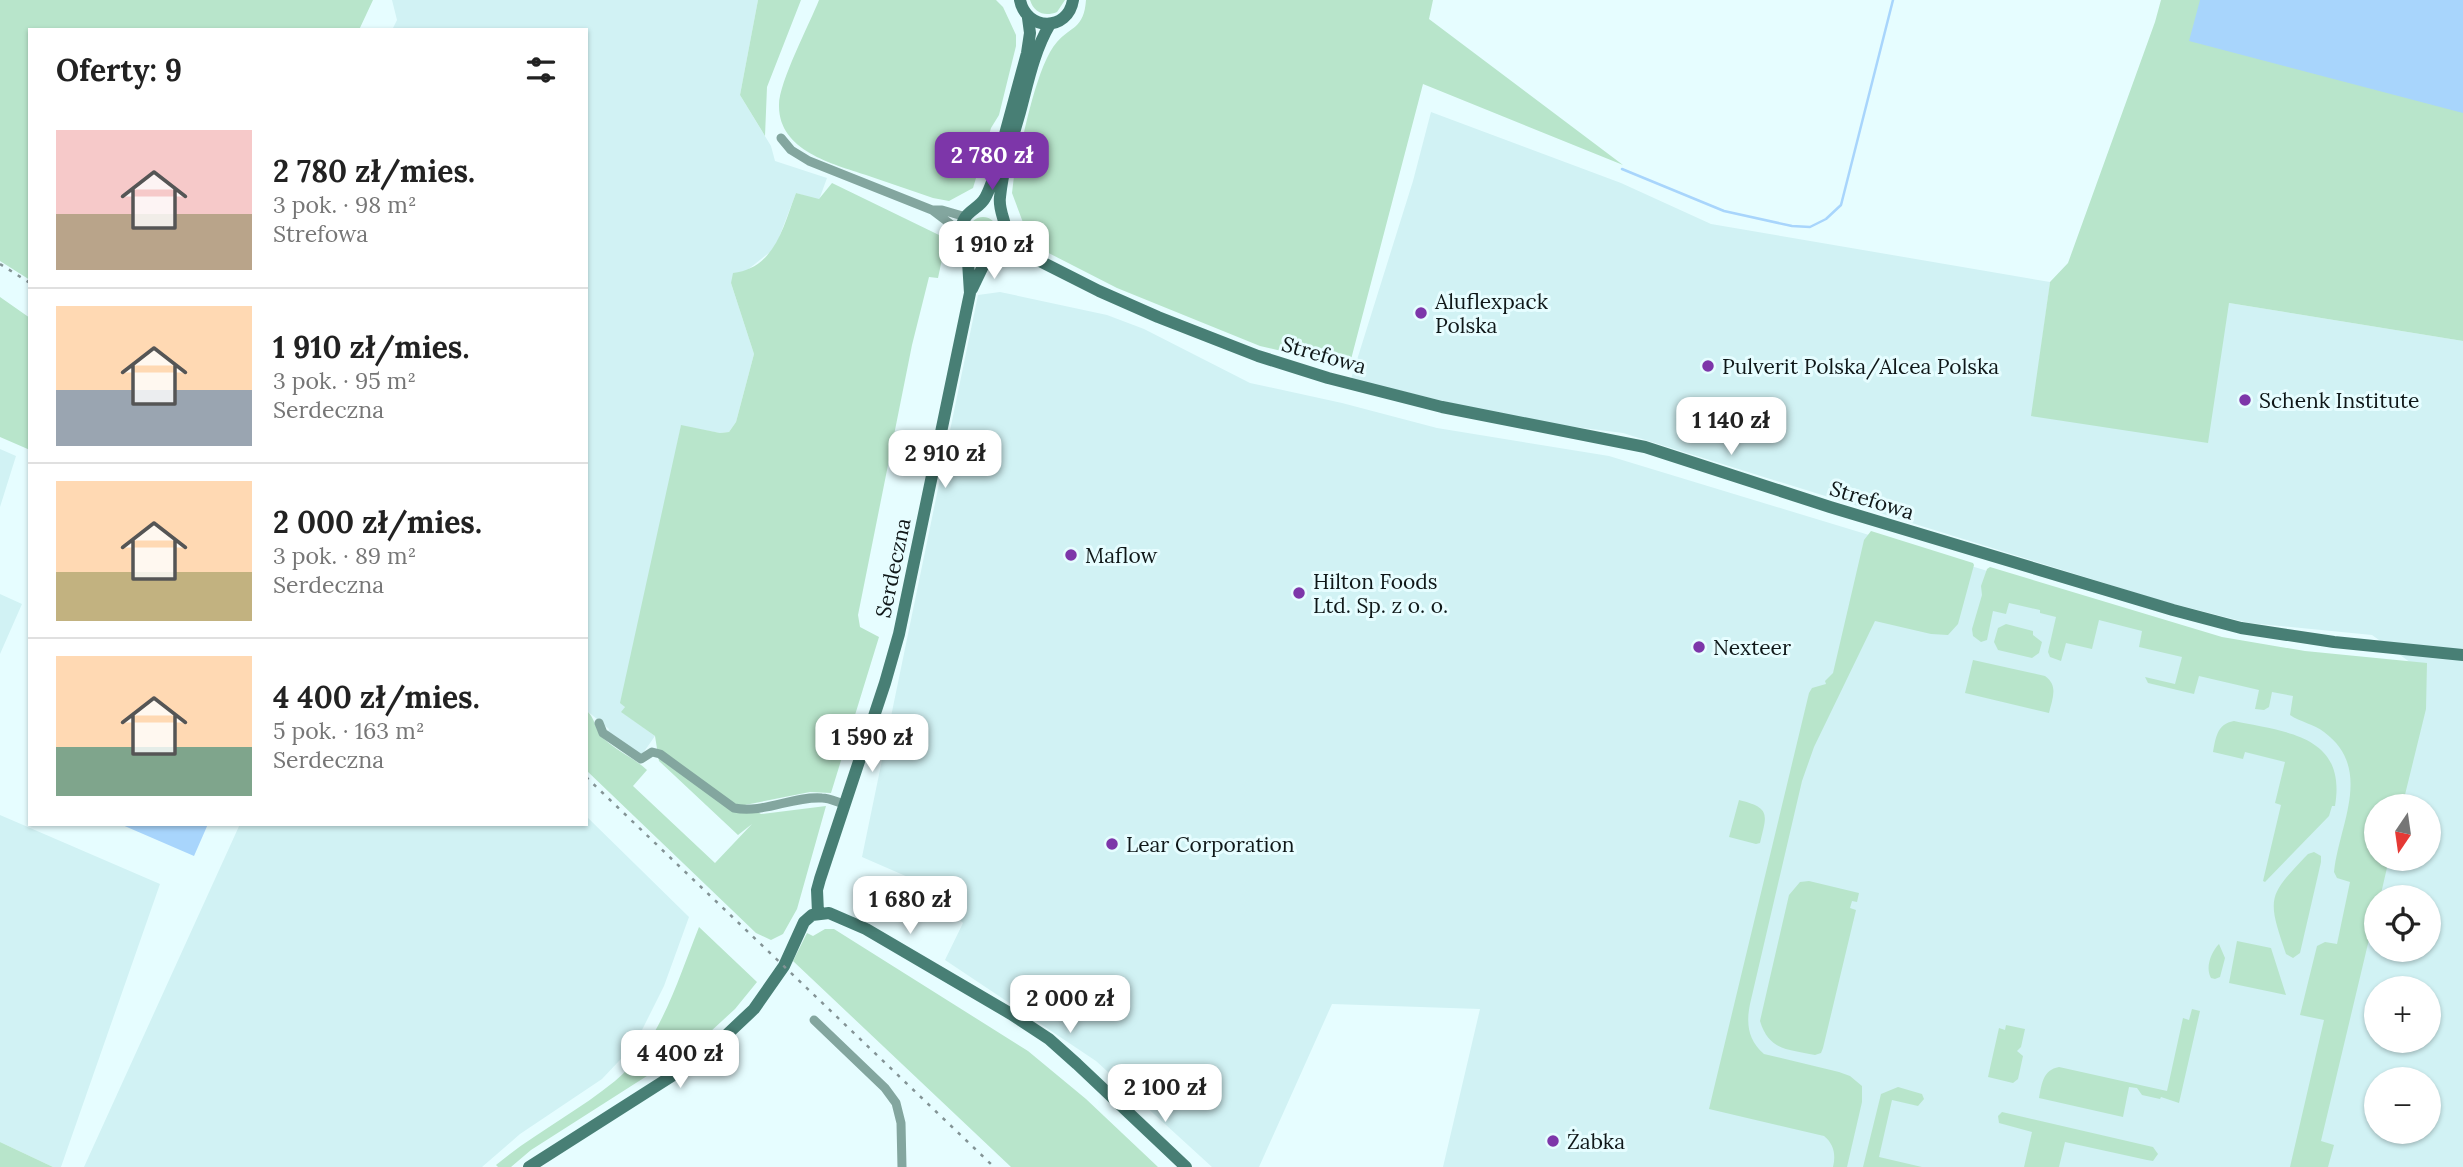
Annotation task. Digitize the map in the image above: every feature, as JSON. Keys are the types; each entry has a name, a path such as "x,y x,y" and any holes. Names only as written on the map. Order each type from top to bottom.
{"street":[{"path":"1019,0 1028,18 1050,24 1064,18 1073,0"},
{"path":"961,232 971,213 985,199 992,182 1027,53 1030,33 1028,18"},
{"path":"781,138 791,150 809,161 932,210 961,232 967,246 975,252 991,253 1004,243 1008,232 1000,214 999,201 1006,160 1034,61 1050,24"},
{"path":"932,210 971,213 989,208 1000,214"},
{"name":"Strefowa","path":"1004,243 1099,291 1158,317 1258,356 1320,375 1442,407 1645,447 1830,508 2184,614 2241,628 2334,642 2463,655"},
{"name":"Serdeczna","path":"967,246 970,293"},
{"name":"Serdeczna","path":"818,913 817,890 896,647 970,293 991,253"},
{"path":"599,723 603,733 641,759 652,752 660,754 734,808 747,810 806,798 825,798 844,804"},
{"path":"529,1167 686,1067 718,1043 754,1009 784,966 804,922 818,913 840,916 866,929 1035,1029 1077,1064 1186,1167"},
{"path":"814,1020 884,1088 895,1103 901,1123 902,1167"}],"shaded area":[{"path":"392,0 758,0 740,95 771,146 775,161 827,178 819,200 796,193 775,248 731,283 754,354 736,422 729,432 720,433 681,426 622,712 655,736 641,756 608,732 609,729 588,712 588,28 393,28 397,20"},
{"path":"1431,112 1621,183 1711,224 2050,282 2032,416 2229,303 2463,341 2463,1167 1443,1167 1480,1009 1332,1004 1259,1167 1212,1167 1096,1061 945,960 963,923 924,884 862,857 978,295 1000,292 1107,315 1144,329 1250,383 1437,428 1609,456 2122,614 2273,657 2414,665 2372,635 2249,623 2162,601 1623,433 1527,421 1351,379 1413,181"},
{"path":"0,449 16,456 0,507"},
{"path":"0,594 22,604 0,654"},
{"path":"0,815 160,884 61,1167 53,1167 0,1142"},
{"path":"588,818 689,917 664,986 635,1044 602,1079 520,1134 482,1167 84,1167 239,826 588,826"}],"green space":[{"path":"0,0 373,0 360,28 28,28 28,279 0,261"},
{"path":"758,0 801,0 767,87 765,136 740,95"},
{"path":"819,0 996,0 1003,7 1016,35 1016,46 999,115 991,128 973,188 949,201 933,198 824,160 798,145 788,134 781,121 780,96"},
{"path":"1030,0 1065,0 1057,12 1048,14 1037,11"},
{"path":"1086,0 1433,0 1429,19 1623,165 1423,84 1349,367 1260,346 1117,288 1031,244 1012,193 1014,176 1036,86 1049,53 1062,37 1080,22"},
{"path":"2161,0 2463,0 2463,341 2229,303 2208,443 2031,416 2050,282 2068,263"},
{"path":"832,183 939,235 942,259 938,278 929,277 912,345 858,615 860,627 879,637 831,793 810,792 745,805 761,814 826,806 797,909 783,934 771,940 756,933 588,772 588,712 604,739 647,770 633,786 715,863 752,824 738,835 659,761 655,736 621,712 625,707 620,703 681,425 720,433 729,432 736,422 754,354 731,283 733,273 747,270 768,254 781,232 796,193 819,199"},
{"path":"983,217 993,221 997,231 993,241 983,245 973,241 969,231 973,221"},
{"path":"0,297 28,317 28,449 0,437"},
{"path":"1871,531 1974,565 1958,624 1948,635 1931,634 1875,621 1814,747 1802,781 1750,1004 1748,1025 1754,1043 1764,1054 1839,1072 1850,1076 1862,1086 1862,1102 1847,1167 1833,1167 1833,1150 1824,1136 1709,1109 1809,693 1812,688 1826,684 1825,681 1833,673 1864,540"},
{"path":"1990,567 2222,637 2305,651 2427,663 2426,709 2405,794 2364,794 2364,872 2386,872 2383,885 2364,885 2364,960 2321,1141 2334,1145 2328,1167 2290,1167 2324,1020 2300,1015 2317,946 2325,942 2337,944 2350,882 2337,878 2334,872 2350,798 2347,763 2339,747 2320,729 2290,715 2293,696 2272,692 2269,707 2264,710 2255,709 2259,690 2199,676 2194,694 2148,683 2145,677 2175,684 2182,657 2139,647 2142,631 2099,620 2092,649 2066,643 2061,661 2050,657 2048,652 2056,617 2040,613 2040,610 2009,603 2006,614 1993,611 1987,640 1981,642 1973,636 1972,629 1987,569"},
{"path":"2006,624 2033,631 2033,635 2042,642 2039,653 2032,658 1998,650 1994,642 1998,628"},
{"path":"1973,660 2045,676 2053,688 2049,713 1965,693"},
{"path":"2234,721 2292,734 2308,741 2322,751 2332,764 2336,782 2335,806 2332,806 2329,816 2265,882 2263,881 2281,805 2275,803 2285,762 2245,752 2243,759 2213,752 2216,736 2221,728"},
{"path":"1739,800 1762,809 1765,819 1760,843 1729,837"},
{"path":"2314,852 2321,856 2321,862 2300,953 2293,958 2286,954 2276,920 2274,899 2285,880 2308,854"},
{"path":"1809,881 1859,893 1857,902 1852,901 1850,908 1856,910 1823,1048 1821,1053 1815,1055 1788,1050 1774,1043 1760,1021 1789,895 1800,882"},
{"path":"699,927 757,982 735,1009 697,1044 531,1150 511,1167 498,1167 496,1165 510,1154 600,1092 631,1066 656,1030 666,1010"},
{"path":"825,929 834,929 1028,1051 1086,1099 1158,1167 1011,1167 793,961 807,933 813,936"},
{"path":"2237,941 2271,948 2286,995 2229,983"},
{"path":"2219,944 2225,958 2220,977 2215,979 2209,974 2209,965"},
{"path":"2192,1009 2200,1011 2179,1103 2142,1095 2137,1088 2129,1087 2123,1117 2039,1098 2046,1074 2059,1067 2167,1091 2183,1018 2189,1020"},
{"path":"2006,1025 2025,1029 2021,1047 2017,1051 2023,1056 2018,1079 2013,1083 1988,1077 1999,1028 2005,1030"},
{"path":"1898,1087 1922,1094 1924,1099 1918,1106 1892,1100 1879,1157 1922,1167 1863,1167 1881,1094"},
{"path":"2002,1112 2153,1147 2158,1154 2153,1161 2065,1142 2059,1167 2024,1167 2032,1132 1999,1123 1998,1116"},
{"path":"0,1142 53,1167 0,1167"}],"water":[{"path":"2200,0 2463,0 2463,113 2189,41"},
{"path":"125,826 207,826 194,856"}],"waterway":[{"path":"1622,169 1724,211 1792,226 1810,227 1826,219 1841,205 1893,0"}],"railway":[{"path":"0,264 28,282"},
{"path":"588,779 994,1167"}],"place":[{"name":"Aluflexpack Polska","path":"1421,313"},
{"name":"Pulverit Polska/Alcea Polska","path":"1708,366"},
{"name":"Schenk Institute","path":"2245,400"},
{"name":"Maflow","path":"1071,555"},
{"name":"Hilton Foods Ltd. Sp. z o. o.","path":"1299,593"},
{"name":"Nexteer","path":"1699,647"},
{"name":"Lear Corporation","path":"1112,844"},
{"name":"Żabka","path":"1553,1141"}]}
